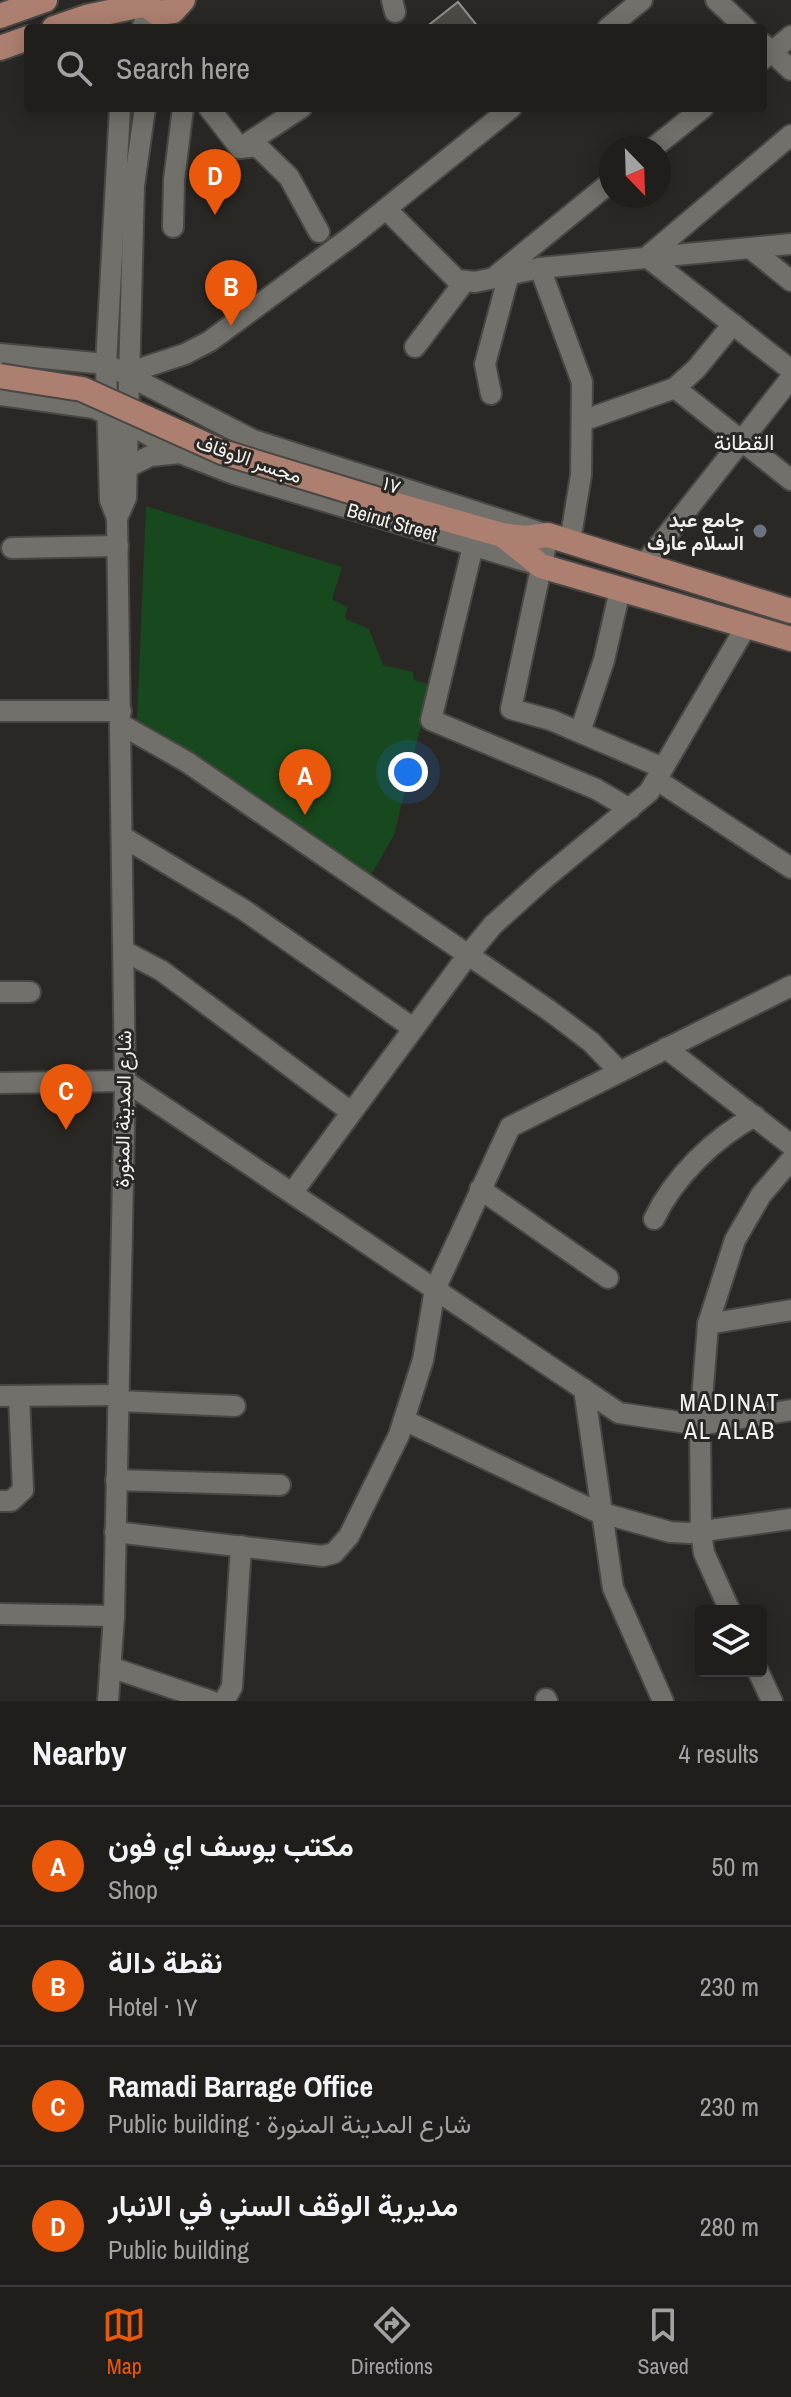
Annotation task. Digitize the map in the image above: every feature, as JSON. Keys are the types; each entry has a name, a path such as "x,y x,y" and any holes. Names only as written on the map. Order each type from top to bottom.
{"main road":[{"path":"66,24 86,17 143,11 166,13 181,8"},
{"path":"0,48 24,39"},
{"name":"مجسر الاوقاف","path":"0,376 82,389 222,452 379,500 502,535 559,538"},
{"name":"مجسر الاوقاف","path":"502,535 541,566"},
{"name":"١٧","path":"559,538 791,611"},
{"name":"Beirut Street","path":"541,566 791,639"}],"street":[{"path":"613,24 642,0"},
{"path":"716,0 742,24"},
{"path":"767,51 791,36"},
{"path":"767,53 791,70"},
{"path":"117,518 110,500 106,364 120,112"},
{"path":"117,518 125,501 134,185 144,112"},
{"path":"173,227 174,180 182,112"},
{"path":"212,112 240,148"},
{"path":"240,148 295,112"},
{"path":"127,373 185,354 210,341 386,209 506,112"},
{"path":"668,136 698,112"},
{"path":"647,257 791,135"},
{"path":"240,148 257,146 289,177 319,232"},
{"path":"491,394 485,364 502,276 599,192"},
{"path":"386,209 457,280 465,281 540,268 791,244"},
{"path":"750,248 791,281"},
{"path":"645,563 790,378 733,324 647,257"},
{"path":"540,268 582,382 581,475 559,538 541,566 511,709 580,732 660,774 791,868"},
{"path":"415,347 465,281"},
{"path":"582,421 675,388 696,369 733,324"},
{"name":"١٧","path":"0,354 106,364 253,440 559,538"},
{"path":"675,388 791,480"},
{"name":"Beirut Street","path":"0,395 81,405 126,422 180,453 234,474 541,566"},
{"path":"126,468 150,456 180,453"},
{"name":"شارع المدينة المنورة","path":"108,1701 114,1616 125,1081 117,518"},
{"path":"12,548 118,546"},
{"path":"473,546 431,720 596,789 630,809"},
{"path":"580,732 604,660 620,590"},
{"path":"292,1193 493,925 630,809 660,774 747,625"},
{"path":"0,711 122,718 591,1042 619,1071"},
{"path":"123,837 244,910 413,1028"},
{"path":"124,951 162,971 351,1112"},
{"path":"115,1532 323,1556 334,1553 349,1536 404,1420 423,1360 435,1289 510,1127 791,986"},
{"path":"0,992 30,992"},
{"path":"666,1048 791,1145"},
{"path":"0,1083 125,1081 619,1413 700,1425 791,1410"},
{"path":"654,1219 666,1193 701,1157 755,1116"},
{"path":"727,1605 704,1553 701,1531 700,1425 708,1324 735,1240 761,1195 791,1160"},
{"path":"480,1189 608,1278"},
{"path":"708,1324 791,1310"},
{"path":"584,1389 613,1588 663,1701"},
{"path":"0,1501 11,1501 23,1490 10,1396 118,1398 235,1406"},
{"path":"404,1420 604,1514 670,1532 791,1519"},
{"path":"116,1480 280,1485"},
{"path":"224,1701 232,1687 241,1546"},
{"path":"0,1614 114,1616"},
{"path":"110,1667 211,1701"},
{"path":"761,1677 772,1701"}],"green space":[{"path":"146,506 342,567 332,599 347,607 345,619 369,629 383,665 413,672 414,680 431,685 394,835 371,875 137,720"}],"building":[{"path":"458,2 476,24 430,24"}],"place":[{"name":"مديرية الوقف السني في الانبار","path":"215,215"},
{"name":"نقطة دالة","path":"231,326"},
{"name":"جامع عبد السلام عارف","path":"760,531"},
{"name":"مكتب يوسف اي فون","path":"305,815"},
{"name":"Ramadi Barrage Office","path":"66,1130"}],"district":[{"name":"القطانة","path":"744,442"},
{"name":"MADINAT AL ALAB","path":"730,1417"}]}
